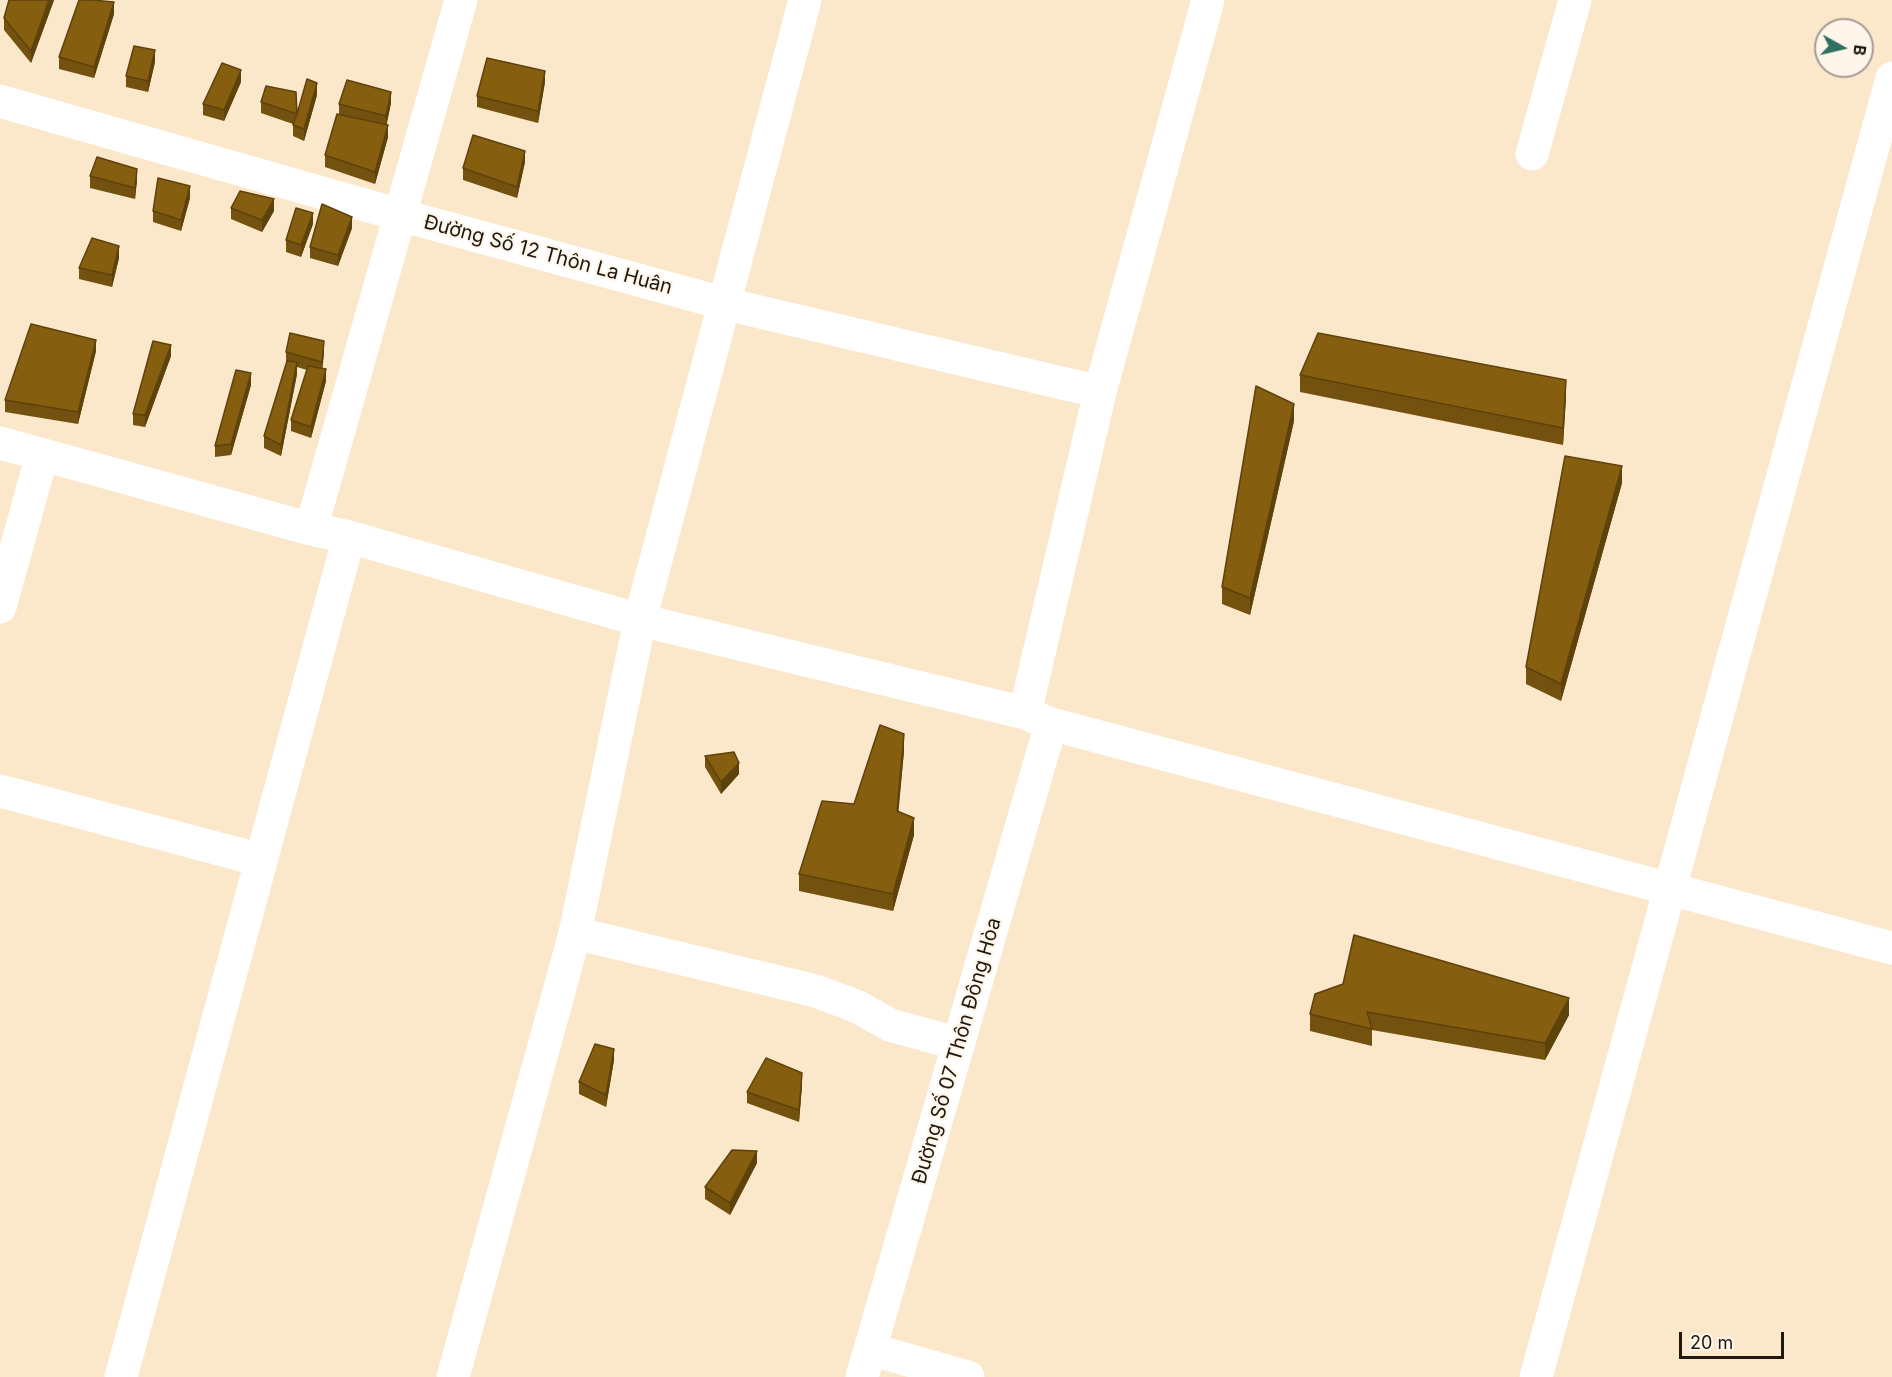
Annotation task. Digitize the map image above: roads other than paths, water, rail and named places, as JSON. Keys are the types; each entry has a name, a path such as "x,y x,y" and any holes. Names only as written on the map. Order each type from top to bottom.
{"street":[{"path":"311,529 461,0"},
{"path":"453,1377 574,933 640,620 726,304 805,0"},
{"name":"Đường Số 07 Thôn Đông Hòa","path":"866,1363 959,1044 1038,719 1100,392 1208,0"},
{"path":"1532,154 1575,0"},
{"path":"1536,1377 1892,78"},
{"name":"Đường Số 12 Thôn La Huân","path":"0,102 726,304 1100,392"},
{"path":"0,443 311,529 349,537 640,620 1038,719 1892,948"},
{"path":"0,607 42,455"},
{"path":"121,1377 349,537"},
{"path":"0,791 261,860"},
{"path":"574,933 816,991 858,1007 890,1024 959,1044"},
{"path":"866,1363 968,1377"}]}
